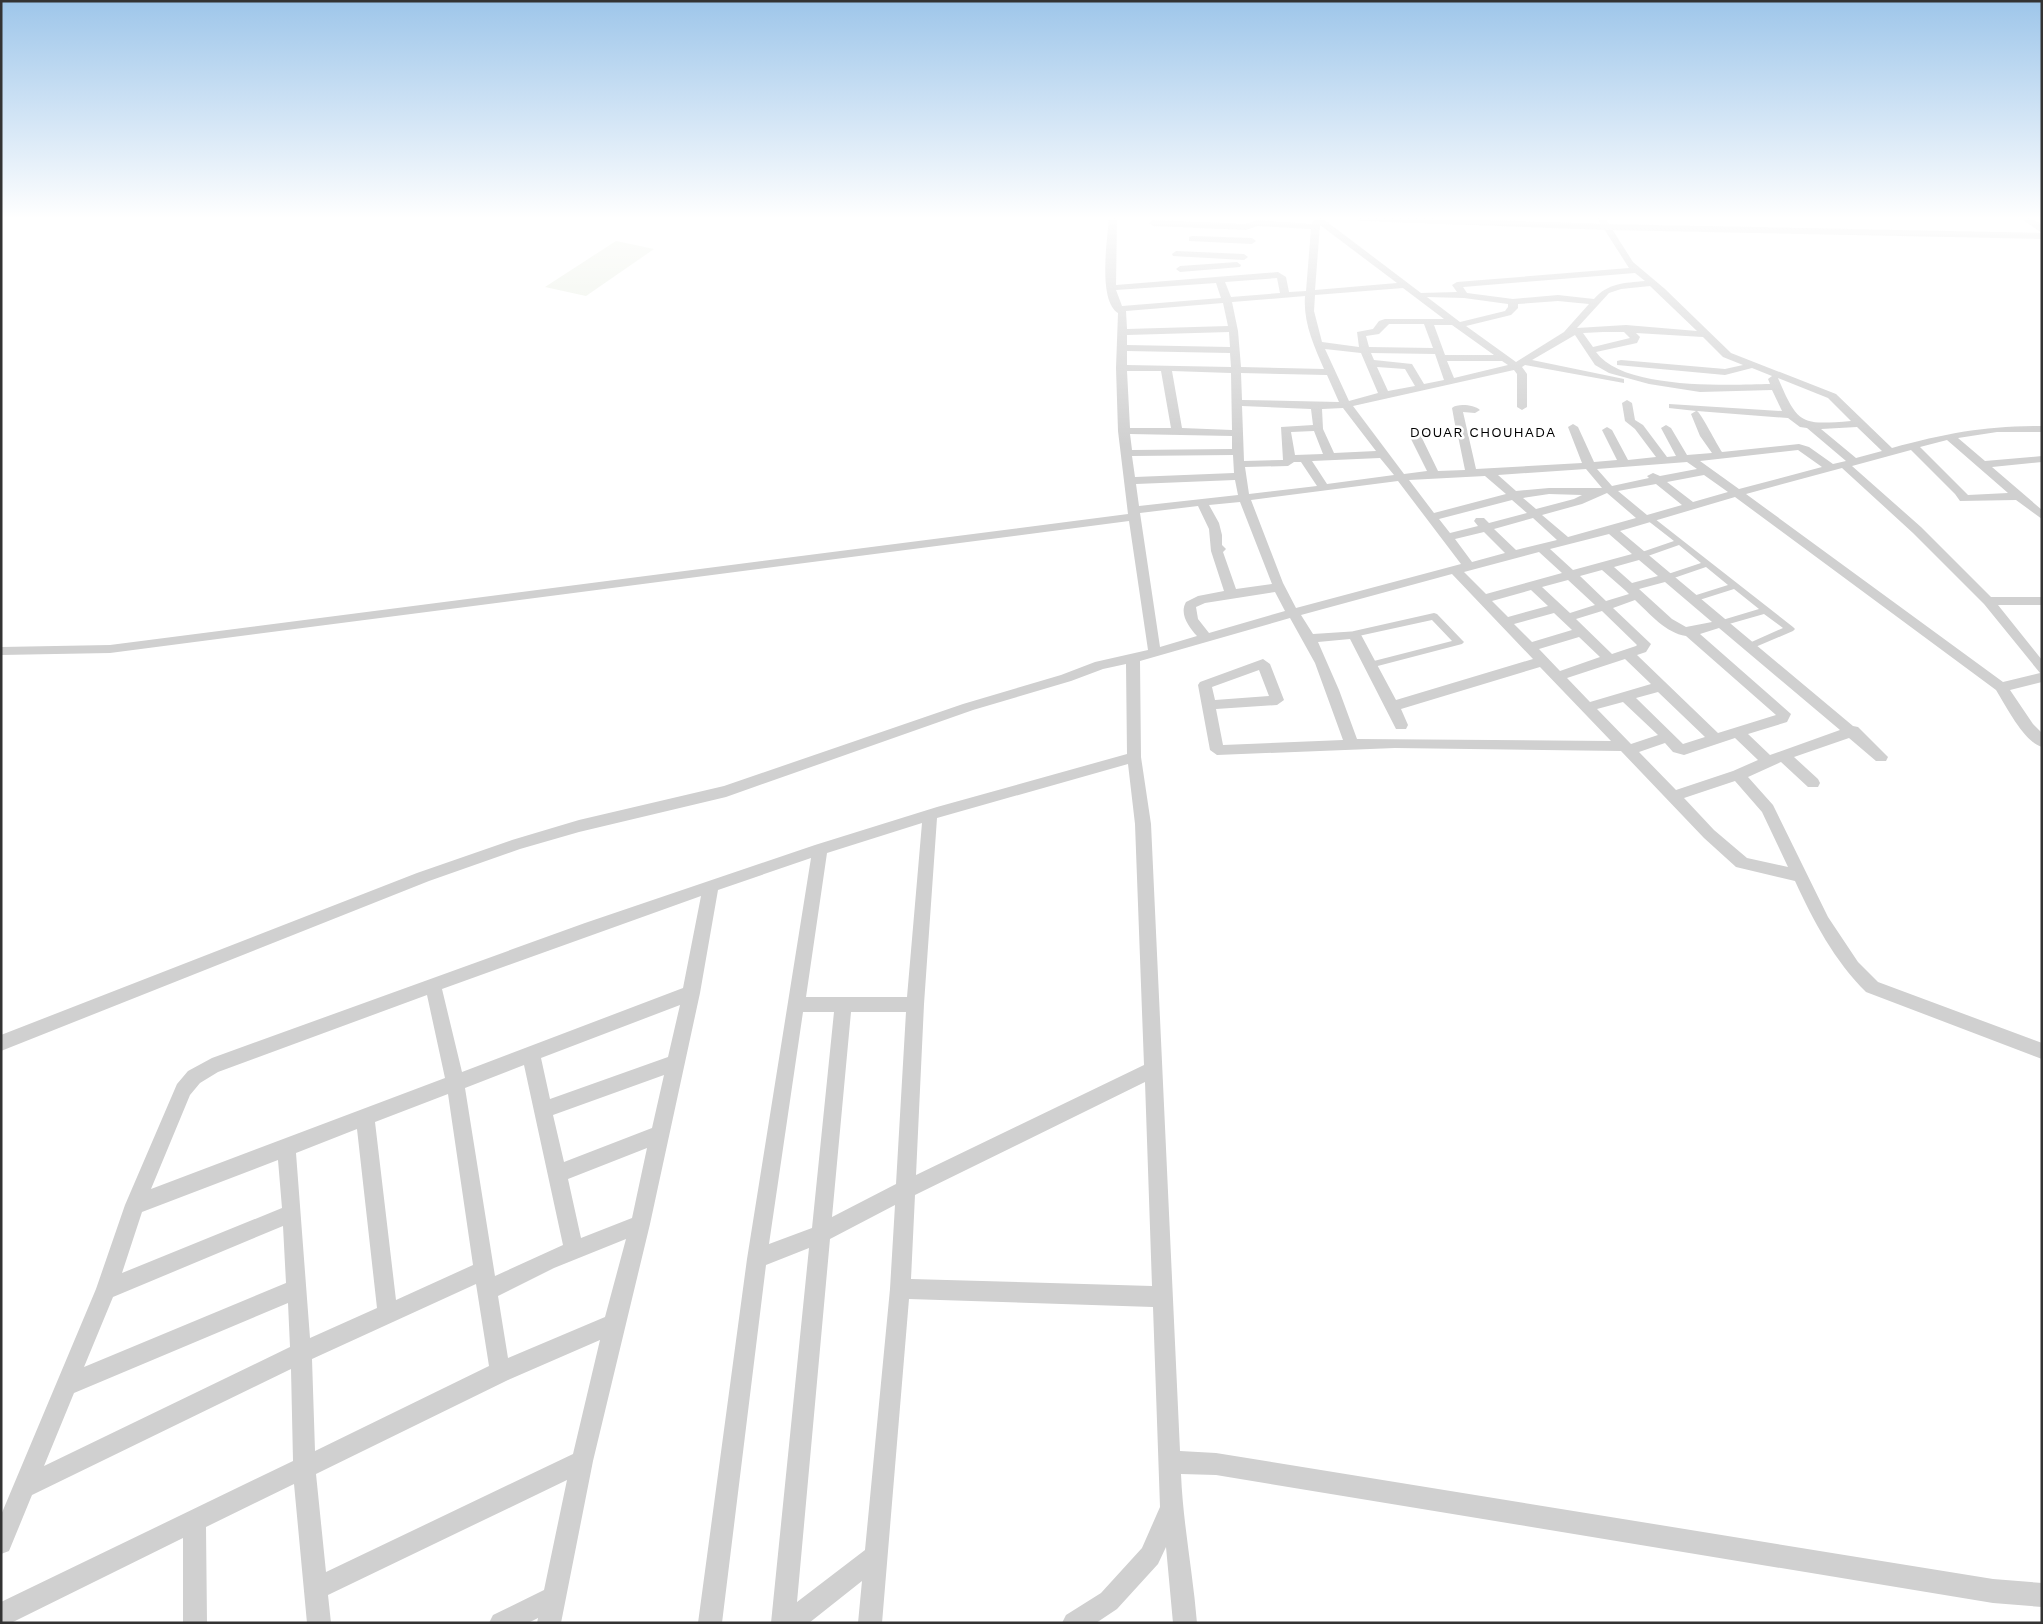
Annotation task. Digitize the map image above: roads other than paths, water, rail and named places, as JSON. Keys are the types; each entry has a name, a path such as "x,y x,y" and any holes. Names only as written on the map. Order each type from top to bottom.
{"street":[{"path":"1112,294 1118,309 1122,313 1121,368 1125,454 1132,514 1156,653"},
{"path":"1226,294 1236,350 1234,370 1237,433 1244,497 1279,587 1292,613 1309,639 1336,700 1351,744"},
{"path":"1118,309 1300,294"},
{"path":"1310,294 1310,316 1318,344 1346,405 1446,538 1462,568 1484,599 1709,834 1742,863 1799,876"},
{"path":"1417,294 1456,324 1505,358 1519,364 1618,381 1630,376"},
{"path":"1420,296 1430,294 1464,295 1513,302 1558,298 1594,302"},
{"path":"1283,417 1316,406 1346,405 1384,395 1450,382 1519,364 1572,332 1594,302 1605,294"},
{"path":"1663,294 1727,356 1832,396 1890,452"},
{"path":"1384,395 1360,334 1363,332 1376,332 1384,322 1428,321 1456,324 1508,313 1513,308 1513,302"},
{"path":"1428,321 1450,382"},
{"path":"1572,332 1626,328 1678,335 1705,334"},
{"path":"1591,350 1635,341 1626,328"},
{"path":"1121,332 1232,329"},
{"path":"1572,332 1591,350 1604,368 1630,376 1700,389 1776,387"},
{"path":"1318,344 1338,349 1505,358"},
{"path":"1121,348 1236,350"},
{"path":"1370,363 1408,366 1421,388"},
{"path":"1621,363 1725,372 1750,366"},
{"path":"1519,364 1522,374 1522,407"},
{"path":"1121,368 1331,372"},
{"path":"1166,368 1177,431"},
{"path":"1771,372 1790,415 1805,426 1861,423"},
{"path":"1236,403 1318,429"},
{"path":"1627,403 1630,421 1639,427 1664,460"},
{"path":"1316,406 1320,426 1318,429 1330,457"},
{"path":"1673,406 1790,415"},
{"path":"1471,473 1457,408 1474,410"},
{"path":"1696,414 1705,436 1719,456"},
{"path":"1283,417 1290,459"},
{"path":"1573,427 1589,465 1610,490 1680,542 1790,629 1750,646"},
{"path":"1812,427 1988,601 2042,669"},
{"path":"1666,428 1686,458 2001,687 2028,728 2042,742"},
{"path":"2026,428 2042,441"},
{"path":"1,1043 423,877 517,844 579,826 726,791 1100,665 1156,653 1292,613 1612,530 1848,462 1949,436 1997,429 2042,429"},
{"path":"1607,430 1624,463"},
{"path":"1123,431 1237,433"},
{"path":"1434,474 1416,439 1416,433 1462,433"},
{"path":"1949,436 2042,516"},
{"path":"1913,446 1960,492 1964,499 2042,501"},
{"path":"1,651 110,650 1132,514 1201,502 1325,489 1434,474 1489,473 1719,456 1799,447 1805,448 1831,468"},
{"path":"1125,454 1240,464 1284,464 1290,459 1384,454"},
{"path":"1304,458 1325,489"},
{"path":"1982,465 2042,459"},
{"path":"1637,462 1691,506"},
{"path":"1128,481 1240,464"},
{"path":"1431,517 1516,495 1550,491 1598,492 1705,471"},
{"path":"1489,473 1538,512 1569,540"},
{"path":"1446,538 1481,522 1538,512 1574,503 1598,492"},
{"path":"1201,502 1209,515 1218,538 1216,546 1220,549 1217,551 1232,594"},
{"path":"1481,522 1514,554"},
{"path":"1612,530 1853,731 1881,757"},
{"path":"1484,599 1642,555 1680,542"},
{"path":"1542,548 1644,644 1641,649 1558,676"},
{"path":"1567,618 1604,606 1668,577 1706,564"},
{"path":"1604,565 1672,626 1683,632 1690,632 1766,610"},
{"path":"1533,585 1610,659"},
{"path":"1694,598 1735,586"},
{"path":"1207,638 1198,630 1190,617 1190,605 1202,598 1279,587"},
{"path":"1988,601 2042,601"},
{"path":"1506,622 1556,608"},
{"path":"1309,639 1354,634 1434,616 1459,642 1370,665"},
{"path":"1530,647 1581,632"},
{"path":"1626,696 1678,748 1684,750 1715,738 1782,718 1784,714 1690,632"},
{"path":"1354,634 1393,706 1401,725"},
{"path":"1628,653 1715,738"},
{"path":"1133,657 1134,757 1143,824 1171,1462 1171,1508 1182,1578 1185,1623"},
{"path":"1393,706 1543,660"},
{"path":"1209,704 1277,700 1263,664 1205,685 1217,750 1351,744 1628,748 1668,738"},
{"path":"2001,687 2042,677"},
{"path":"1588,707 1661,686"},
{"path":"1674,796 1738,775 1768,761 1853,731"},
{"path":"1737,732 1768,761"},
{"path":"1783,756 1813,783"},
{"path":"1,1543 106,1290 135,1205 183,1090 194,1077 212,1066 433,985 820,848 1134,757"},
{"path":"1738,775 1768,809 1822,921 1852,967 1872,988 2042,1051"},
{"path":"870,1623 900,1289 915,1004 930,815"},
{"path":"710,1623 757,1260 820,848"},
{"path":"549,1623 582,1461 640,1224 691,993 710,888"},
{"path":"433,985 455,1082 500,1372"},
{"path":"135,1205 691,993"},
{"path":"783,1623 843,1004"},
{"path":"797,1005 915,1004"},
{"path":"531,1054 574,1251"},
{"path":"543,1110 675,1063"},
{"path":"757,1260 820,1234 904,1190 1154,1069"},
{"path":"365,1117 388,1315"},
{"path":"557,1174 660,1134"},
{"path":"286,1149 301,1353 304,1470 319,1623"},
{"path":"106,1290 292,1213"},
{"path":"487,1291 574,1251 640,1224"},
{"path":"25,1486 301,1353 483,1271"},
{"path":"68,1385 296,1289"},
{"path":"900,1289 1164,1297"},
{"path":"1,1615 304,1470 500,1372 614,1324"},
{"path":"317,1588 582,1461"},
{"path":"1171,1462 1216,1464 1993,1591 2042,1595"},
{"path":"1095,1623 1109,1601 1150,1556 1171,1508"},
{"path":"195,1521 195,1623"},
{"path":"789,1623 876,1556"},
{"path":"501,1623 555,1597"},
{"path":"1074,1623 1109,1601"}],"district":[{"name":"DOUAR CHOUHADA","path":"1483,432"}]}
